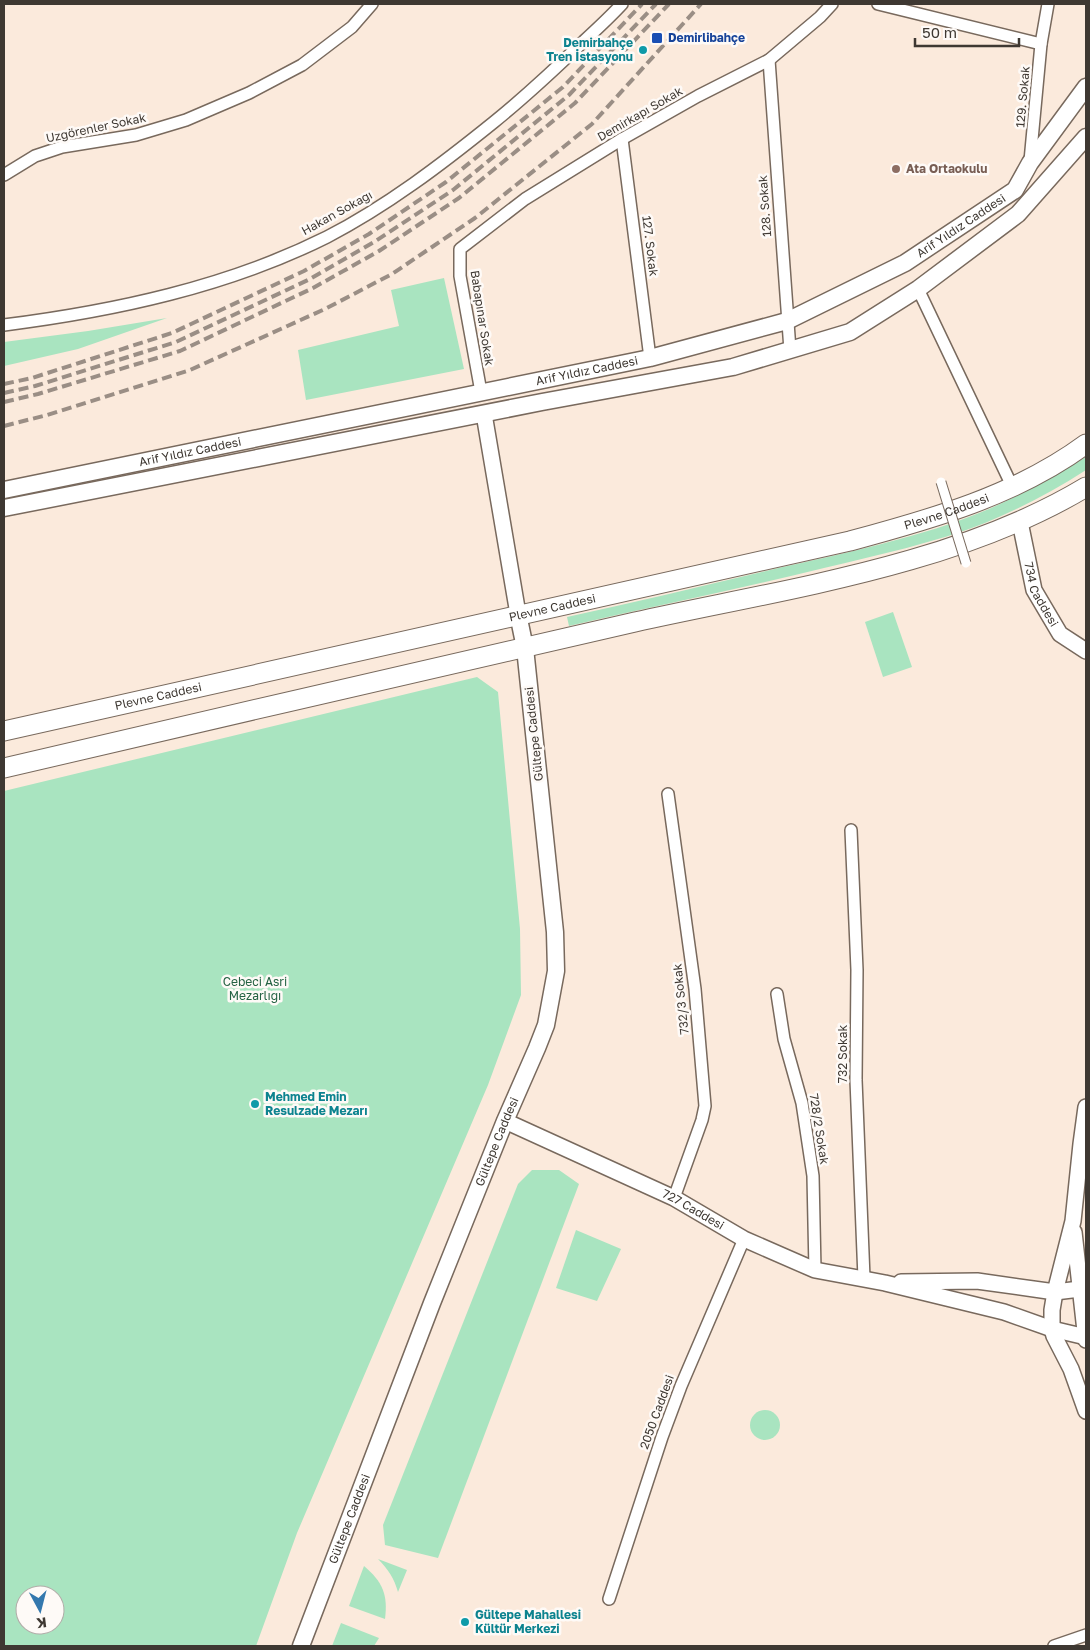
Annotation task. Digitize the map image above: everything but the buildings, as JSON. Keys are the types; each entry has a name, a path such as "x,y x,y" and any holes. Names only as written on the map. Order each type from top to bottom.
{"main road":[{"name":"Arif Yıldız Caddesi","path":"4,490 650,358 787,321 905,263 1015,190 1030,163 1086,87"},
{"name":"Arif Yıldız Caddesi","path":"4,508 733,367 850,332 918,289 1018,214 1086,137"},
{"name":"Plevne Caddesi","path":"4,731 918,523 971,505 1012,486 1043,471 1086,444"},
{"path":"4,768 867,571 933,553 1020,522 1048,510 1086,488"},
{"name":"Gültepe Caddesi","path":"301,1646 429,1312 505,1121 546,1025 556,971 555,932 525,648 518,614"}],"street":[{"name":"Uzgörenler Sokak","path":"4,175 35,156 62,147 136,135 186,120 249,93 302,64 352,26 372,4"},
{"name":"Hakan Sokağı","path":"4,325 127,304 203,286 269,263 327,237 381,206 440,166 535,88 622,4"},
{"name":"Demirkapı Sokak","path":"460,249 526,199 622,139 702,94 769,60 820,17 832,4"},
{"path":"878,4 1041,44"},
{"name":"129. Sokak","path":"1030,163 1041,44 1048,4"},
{"name":"128. Sokak","path":"769,60 790,350"},
{"name":"127. Sokak","path":"622,139 650,358"},
{"name":"Babapınar Sokak","path":"460,249 460,276 481,392"},
{"path":"918,289 1012,486"},
{"path":"484,414 518,614"},
{"path":"941,482 966,563"},
{"name":"734 Caddesi","path":"1020,522 1034,590 1060,634 1086,651"},
{"name":"732/3 Sokak","path":"668,794 694,989 705,1106 702,1120 674,1198"},
{"name":"732 Sokak","path":"852,830 857,970 856,1080 864,1278"},
{"name":"728/2 Sokak","path":"777,994 784,1039 802,1103 811,1167 815,1270"},
{"path":"1086,1107 1073,1221 1052,1310 1054,1336 1072,1370 1086,1410"},
{"name":"727 Caddesi","path":"505,1121 674,1198 744,1239 815,1270 864,1278 1004,1312 1052,1329 1086,1338"},
{"path":"1073,1221 1086,1338"},
{"name":"2050 Caddesi","path":"609,1599 674,1403 744,1239"},
{"name":"727 Caddesi","path":"885,1283 942,1280 977,1281 1055,1292 1080,1290"},
{"path":"1054,1646 1086,1635"}],"green space":[{"path":"444,278 464,369 306,400 298,350 399,326 391,290"},
{"path":"167,318 78,349 4,366 4,342"},
{"path":"1086,457 1086,470 1049,492 985,523 946,537 792,576 569,626 567,617 909,537 989,509 1039,484"},
{"path":"893,612 912,667 883,677 865,622"},
{"name":"Cebeci Asri Mezarlığı","path":"477,677 498,692 520,929 521,995 488,1085 297,1533 256,1646 4,1646 4,791"},
{"path":"532,1170 559,1170 579,1184 438,1558 385,1545 383,1525 518,1184"},
{"path":"576,1230 621,1249 597,1301 556,1288"},
{"path":"765,1410 771,1411 779,1419 779,1431 771,1439 765,1440 759,1439 751,1431 750,1425 751,1419 759,1411"},
{"path":"378,1559 407,1570 398,1592 395,1582"},
{"path":"364,1566 380,1583 383,1590 386,1603 385,1619 349,1606"},
{"path":"341,1623 379,1638 374,1646 332,1646"}],"railway":[{"path":"4,384 32,378 172,333 304,271 369,234 446,182 563,87 642,4"},
{"path":"4,393 35,386 176,342 308,280 374,242 453,190 569,95 656,4"},
{"path":"4,402 38,394 180,351 313,288 379,251 459,198 575,103 669,4"},
{"path":"4,426 47,415 190,370 325,309 392,274 475,218 592,124 701,4"}],"place":[{"name":"Demirlibahçe","path":"657,38"},
{"name":"Demirbahçe Tren İstasyonu","path":"643,50"},
{"name":"Ata Ortaokulu","path":"896,169"},
{"name":"Mehmed Emin Resulzade Mezarı","path":"255,1104"},
{"name":"Gültepe Mahallesi Kültür Merkezi","path":"465,1622"}]}
